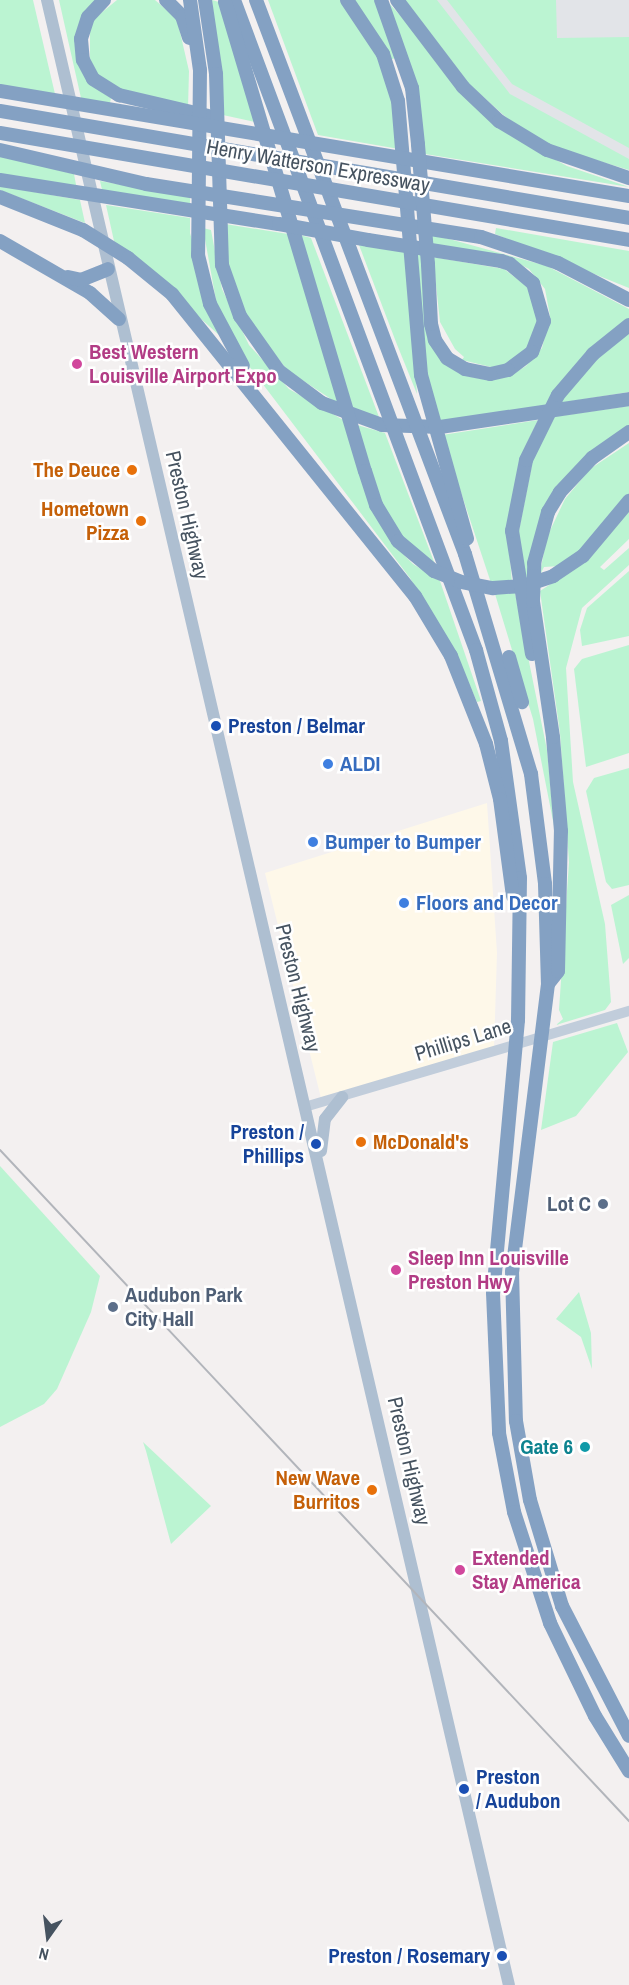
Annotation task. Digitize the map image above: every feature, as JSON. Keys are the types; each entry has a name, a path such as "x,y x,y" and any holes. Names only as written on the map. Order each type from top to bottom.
{"highway":[{"path":"104,0 88,17 81,46 89,72 105,88 305,143"},
{"path":"166,0 187,27 197,99"},
{"path":"190,0 197,99 200,268 219,324 308,459"},
{"path":"205,0 217,104 219,231 229,291 253,340 289,380 335,410 381,424 440,427 629,399"},
{"path":"225,0 376,505 398,541 434,571 477,586 523,586 564,570 593,546 629,501"},
{"path":"234,0 476,650 494,712 513,807 520,878 516,923"},
{"path":"256,0 423,444 496,648 531,774 545,884 548,984 510,1294 510,1344 522,1461 540,1539 573,1632 629,1736"},
{"path":"347,0 387,64 403,142 418,353 430,413 517,682 535,759 531,774"},
{"path":"0,180 501,261 529,277 542,300 543,327 532,352 496,374 471,372 452,362 433,333 428,264 418,144 404,57 381,0"},
{"path":"397,0 463,87 498,121 547,150 629,178"},
{"path":"0,91 629,196"},
{"name":"Henry Watterson Expressway","path":"0,111 629,218"},
{"name":"Henry Watterson Expressway","path":"0,133 629,240"},
{"path":"0,150 146,184 474,236 532,253 594,280 629,292"},
{"path":"0,197 76,226 150,274 198,322 416,596 468,693 500,798 516,923 518,1020 493,1293 492,1341 499,1433 524,1550 565,1658 629,1771"},
{"path":"0,241 63,276 119,319"},
{"path":"63,276 81,280 107,263"},
{"path":"594,280 629,300"},
{"path":"547,695 539,684 521,605 512,531 526,460 558,395 593,354 629,325"},
{"path":"548,984 558,971 562,871 547,695 532,577 548,518 575,474 629,432"},
{"path":"548,518 579,475 629,439"}],"main road":[{"name":"Preston Highway","path":"47,0 119,319 308,1106 509,1985"},
{"name":"Phillips Lane","path":"308,1106 629,1011"},
{"path":"320,1162 325,1119 342,1097"}],"shaded area":[{"path":"427,0 629,0 629,167 529,116"},
{"path":"487,803 497,953 494,1048 321,1098 265,873"}],"green space":[{"path":"0,0 33,0 55,94 0,87"},
{"path":"59,0 96,0 79,25 94,87 111,98 110,103 81,98"},
{"path":"117,0 155,0 177,19 189,71 188,108 121,91 98,76 90,60 90,29 95,18"},
{"path":"212,0 219,2 255,122 223,115"},
{"path":"268,0 342,0 367,33 388,80 399,149 318,135"},
{"path":"354,0 377,0 400,56 390,60"},
{"path":"386,0 510,135 567,166 629,187 425,154 412,69"},
{"path":"405,0 437,0 510,94 629,159 629,170 552,147 509,120 469,84"},
{"path":"447,0 556,0 557,38 629,37 629,148 512,84"},
{"path":"0,156 74,174 77,190 0,177"},
{"path":"100,181 190,197 190,208 103,194"},
{"path":"0,186 80,200 85,223 0,190"},
{"path":"106,205 190,218 190,233 219,335 114,241"},
{"path":"225,224 288,234 340,405 287,370 244,314 229,269"},
{"path":"203,228 211,230 222,289 249,345 289,389 345,421 391,542 413,564 440,581 481,701 477,702 461,665 410,578 246,362 217,306"},
{"path":"496,228 629,251 629,288 495,234"},
{"path":"431,234 547,266 629,309 629,320 547,405 438,422 426,366 417,254 422,255 429,330 467,376 482,379 513,374 526,366 542,348 550,316 545,289 529,269 514,261 432,246"},
{"path":"300,235 311,238 379,417 352,410"},
{"path":"359,245 406,252 417,394 396,342"},
{"path":"433,257 504,269 529,288 539,319 533,340 517,359 495,368 462,360 464,357 455,349 440,322"},
{"path":"629,332 629,392 560,403 586,369"},
{"path":"629,406 629,428 571,474 528,580 519,566 518,535 534,454 552,417"},
{"path":"538,420 528,441 509,546 512,583 491,583 442,435"},
{"path":"357,425 385,433 436,567 412,549 385,512"},
{"path":"629,443 629,496 594,541 560,566 544,567 539,577 547,537 565,499 590,469"},
{"path":"629,509 629,539 600,567 604,570 629,548 629,565 582,608 566,668 573,782 605,924 611,1002 605,1010 556,1025 563,1019 559,1010 569,862 560,733 540,591 589,559"},
{"path":"629,571 629,636 582,646 580,630 587,608"},
{"path":"515,593 547,750 554,826 533,719 495,594"},
{"path":"629,645 629,753 586,767 574,669 582,659"},
{"path":"629,768 629,885 612,889 606,882 586,791 594,778"},
{"path":"629,895 629,958 623,964 611,905"},
{"path":"617,1023 628,1052 576,1116 541,1130 553,1042"},
{"path":"0,1166 100,1276 91,1312 57,1389 44,1404 0,1427"},
{"path":"579,1292 591,1333 592,1369 581,1337 556,1319"},
{"path":"143,1442 211,1506 171,1544 146,1451"}],"railway":[{"path":"0,1150 629,1821"}],"place":[{"name":"Best Western Louisville Airport Expo","path":"77,364"},
{"name":"The Deuce","path":"132,470"},
{"name":"Hometown Pizza","path":"141,521"},
{"name":"Preston / Belmar","path":"216,726"},
{"name":"ALDI","path":"328,764"},
{"name":"Bumper to Bumper","path":"313,842"},
{"name":"Floors and Decor","path":"404,903"},
{"name":"McDonald's","path":"361,1142"},
{"name":"Preston / Phillips","path":"316,1144"},
{"name":"Lot C","path":"603,1204"},
{"name":"Sleep Inn Louisville Preston Hwy","path":"396,1270"},
{"name":"Audubon Park City Hall","path":"113,1307"},
{"name":"Gate 6","path":"585,1447"},
{"name":"New Wave Burritos","path":"372,1490"},
{"name":"Extended Stay America","path":"460,1570"},
{"name":"Preston / Audubon","path":"464,1789"},
{"name":"Preston / Rosemary","path":"502,1956"}]}
